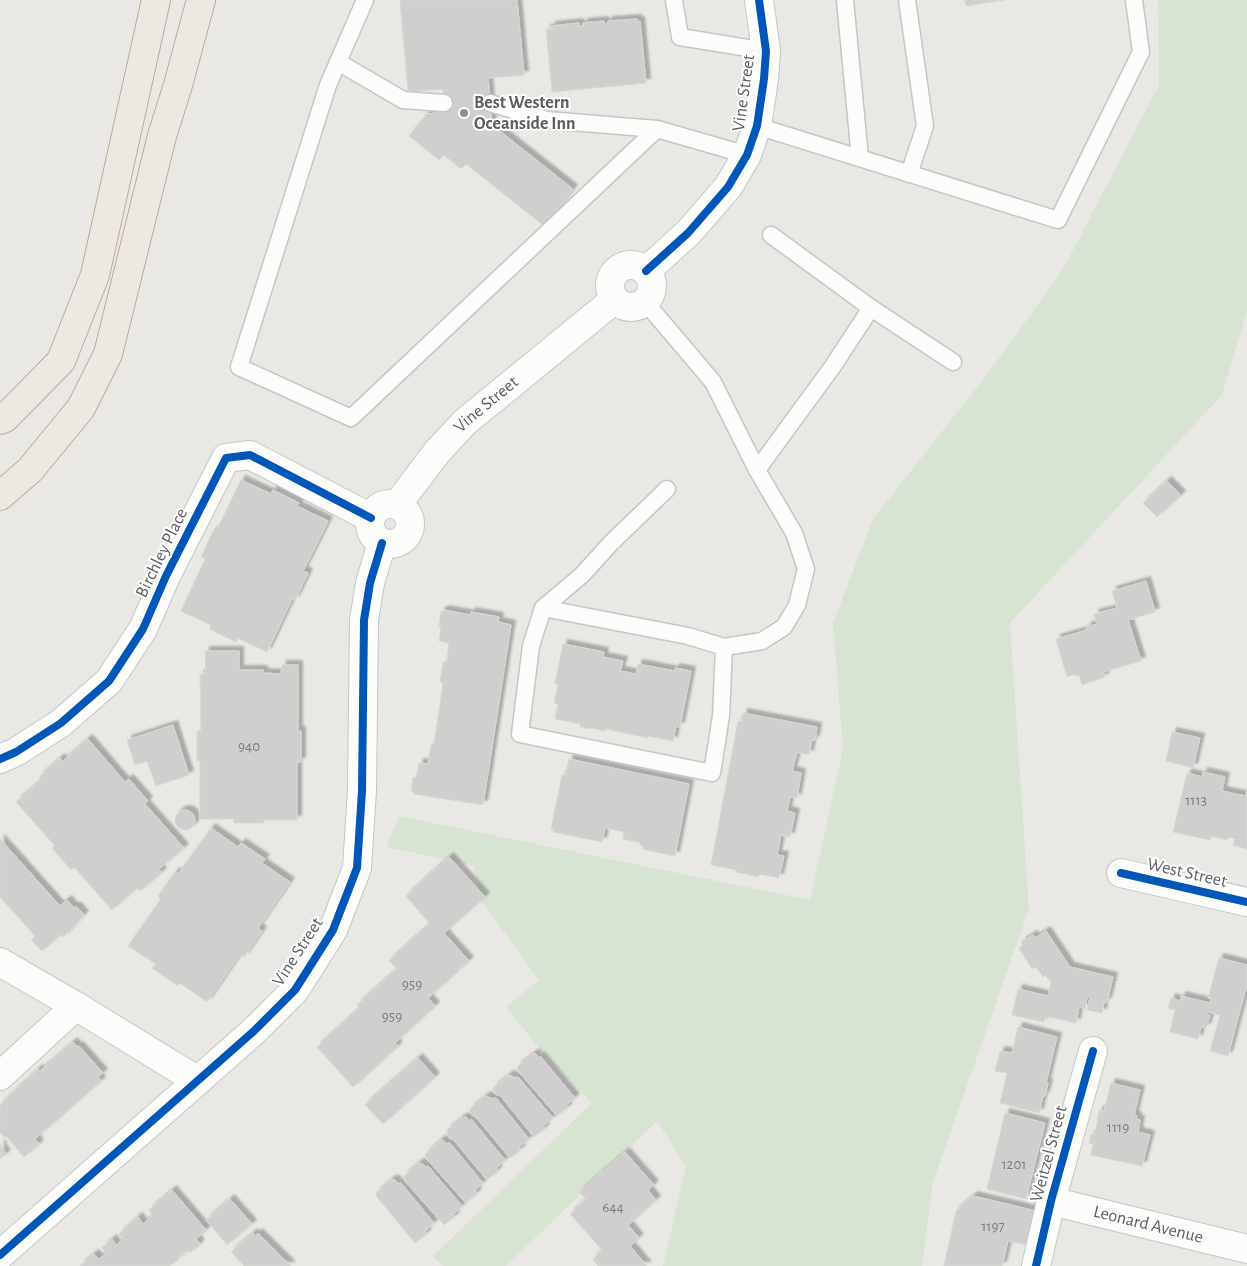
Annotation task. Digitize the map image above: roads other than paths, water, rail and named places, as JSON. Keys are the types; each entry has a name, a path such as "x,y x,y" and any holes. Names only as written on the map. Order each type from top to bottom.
{"highway":[{"path":"0,420 62,361 95,275 156,0"},
{"path":"0,496 30,470 81,408 108,354 162,136 201,0"}],"street":[{"name":"Vine Street","path":"646,270 688,233 728,187 747,155 757,126 764,79 766,51 759,0"},
{"path":"626,265 637,265 646,270 652,281 652,293 646,303 635,308 623,307 614,300 610,284 616,270 626,265"},
{"name":"Vine Street","path":"397,505 437,452 465,422 614,300"},
{"name":"Birchley Place","path":"0,759 16,752 61,723 109,681 143,628 166,576 226,458 250,455 371,518"},
{"path":"384,505 397,505 403,508 410,519 409,532 406,538 395,544 382,543 373,535 370,524 371,518 374,512 384,505"},
{"name":"Vine Street","path":"0,1255 254,1031 295,990 333,930 357,868 362,791 364,620 370,583 382,543"},
{"name":"West Street","path":"1121,873 1247,902"},
{"path":"0,962 198,1081"},
{"path":"0,1076 76,1006"},
{"name":"Weitzel Street","path":"1036,1266 1050,1201 1093,1052"},
{"name":"Leonard Avenue","path":"1050,1201 1247,1248"}],"lane":[{"path":"365,0 328,86 239,367 350,418 657,129"},
{"path":"674,0 680,37 766,51"},
{"path":"845,0 860,158"},
{"path":"907,0 925,126 909,174"},
{"path":"757,126 1058,220 1141,52 1134,0"},
{"path":"338,62 403,100 444,103"},
{"path":"490,102 547,120 657,129 747,155"},
{"path":"771,235 871,308 953,362"},
{"path":"543,608 688,636 724,647 762,641 784,627 797,605 806,569 794,533 757,470 713,382 646,303"},
{"path":"757,470 833,366 871,308"},
{"path":"667,489 611,543 582,576 543,608 531,646 520,734 712,773 721,716 724,647"}],"place":[{"name":"Best Western Oceanside Inn","path":"464,113"}]}
